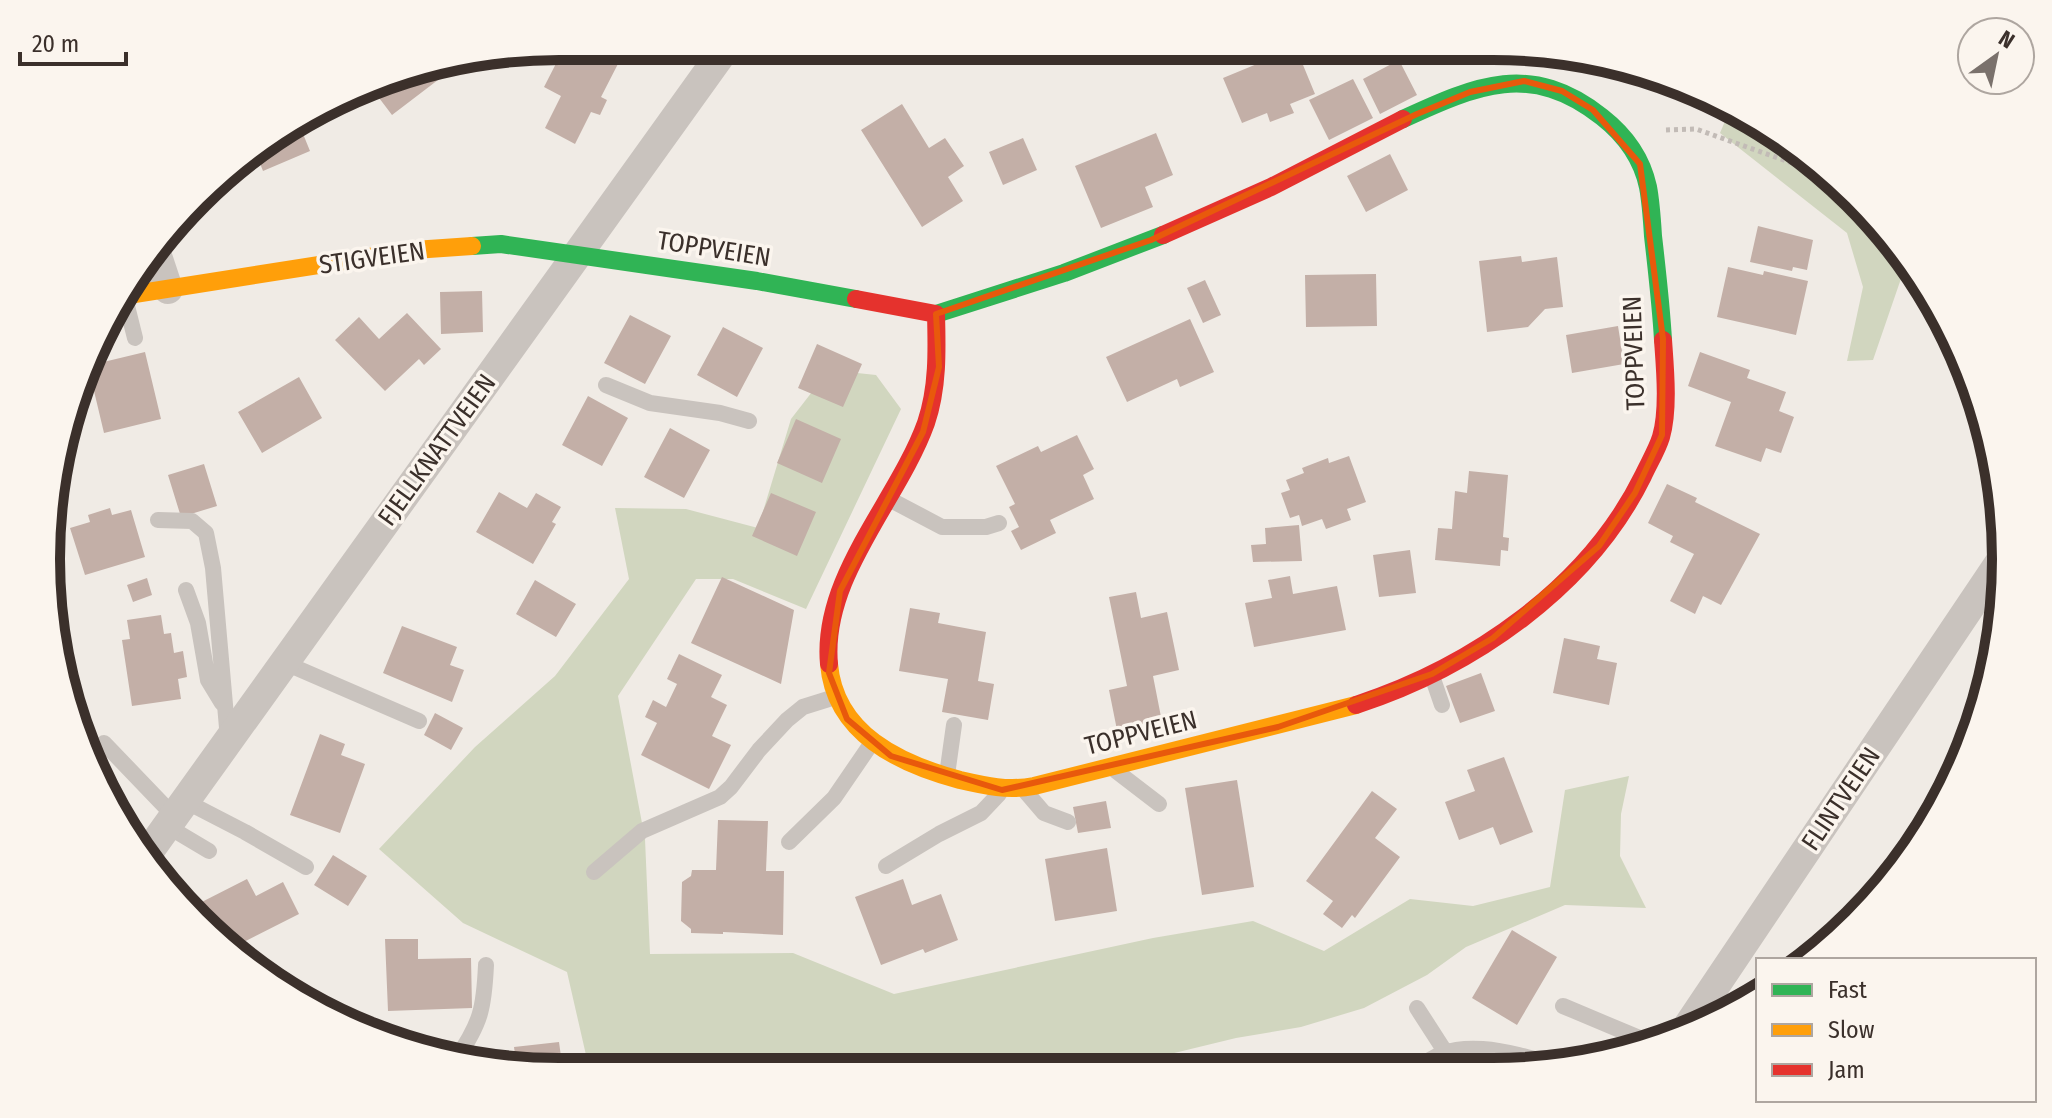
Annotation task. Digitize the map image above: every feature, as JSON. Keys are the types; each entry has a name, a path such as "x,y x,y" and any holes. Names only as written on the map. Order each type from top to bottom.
{"street":[{"name":"FJELLKNATTVEIEN","path":"152,847 717,60"},
{"name":"TOPPVEIEN","path":"578,254 757,281 936,314 1055,276 1151,240 1269,188 1417,114 1470,92 1524,81 1562,91 1593,110 1628,143 1640,164 1648,188 1663,339 1662,435 1635,493 1599,546 1548,595 1493,638 1432,674 1351,706 1112,768 1002,790 946,776 891,756 847,719 829,673 829,638 840,591 923,432 939,367 936,314"},
{"name":"STIGVEIEN","path":"136,294 414,250 501,244 578,254"},
{"path":"159,261 168,289"},
{"name":"FLINTVEIEN","path":"1695,1015 1992,575"}],"lane":[{"path":"127,309 135,338"},
{"path":"606,385 650,403 720,413 749,421"},
{"path":"888,499 942,527 986,527 999,523"},
{"path":"158,520 192,521 206,533 213,568 229,740"},
{"path":"186,590 198,623 208,680 225,707"},
{"path":"285,663 419,721"},
{"path":"1432,674 1442,705"},
{"path":"594,872 642,831 720,797 787,720 803,707 837,696"},
{"path":"946,776 954,725"},
{"path":"104,743 209,851"},
{"path":"789,842 834,798 872,743"},
{"path":"1112,768 1159,804"},
{"path":"1022,788 1044,813 1068,822"},
{"path":"886,866 981,813 1002,790"},
{"path":"175,814 245,832 306,867"},
{"path":"463,1048 484,1007 486,965"},
{"path":"1563,1006 1636,1037"},
{"path":"1417,1008 1446,1053"},
{"path":"1436,1058 1452,1050 1484,1049 1519,1057"}],"path":[{"path":"1617,131 1696,129 1800,166"}],"highlighted area":[{"path":"1524,81 1562,91 1593,110 1640,164 1663,339 1662,435 1635,493 1599,546 1493,638 1432,674 1278,727 1002,790 891,756 847,719 829,673 840,591 923,432 939,367 936,314 1151,240 1417,114 1470,92"}],"green space":[{"path":"1726,118 1797,163 1846,206 1903,274 1873,360 1847,361 1863,287 1847,233 1720,133"},
{"path":"829,370 876,375 901,409 806,609 733,579 696,579 618,696 645,839 650,954 793,953 894,994 1153,938 1253,921 1324,951 1410,899 1473,906 1550,887 1565,790 1629,776 1621,814 1620,856 1646,908 1565,905 1466,947 1427,975 1364,1008 1301,1027 1236,1038 1154,1058 583,1058 586,1055 567,972 463,923 379,849 475,747 555,676 629,579 615,508 686,509 758,528 791,419"}],"building":[{"path":"558,60 620,60 601,97 607,100 600,115 591,112 575,144 545,128 561,96 544,87"},
{"path":"1267,60 1301,60 1315,94 1290,104 1294,113 1270,122 1267,113 1242,123 1223,78"},
{"path":"1399,60 1417,95 1380,114 1363,79"},
{"path":"1500,61 1526,61 1549,63 1549,66"},
{"path":"447,73 392,115 377,95"},
{"path":"1353,79 1373,118 1329,140 1309,100"},
{"path":"902,104 929,148 945,138 964,166 948,177 963,201 922,227 861,130"},
{"path":"302,131 310,151 263,171 259,160"},
{"path":"1156,133 1173,175 1145,187 1153,207 1101,228 1075,166"},
{"path":"1023,138 1037,170 1003,185 989,152"},
{"path":"1390,154 1408,190 1366,212 1347,176"},
{"path":"1758,226 1813,240 1807,270 1793,267 1792,271 1750,262"},
{"path":"1521,256 1522,262 1557,257 1563,307 1545,309 1528,327 1487,332 1479,261"},
{"path":"1728,267 1808,281 1796,335 1717,317"},
{"path":"1376,274 1377,326 1306,327 1305,275"},
{"path":"1205,280 1221,315 1203,323 1187,288"},
{"path":"482,291 483,332 441,334 440,292"},
{"path":"407,313 441,349 424,365 419,359 385,391 335,340 359,317 379,339"},
{"path":"630,315 671,336 645,384 604,363"},
{"path":"1190,319 1214,372 1180,387 1177,379 1127,402 1106,357"},
{"path":"1618,326 1624,364 1572,373 1566,335"},
{"path":"723,327 763,348 737,397 697,375"},
{"path":"817,344 862,364 843,407 798,388"},
{"path":"145,352 161,419 104,433 92,383 100,363"},
{"path":"1700,352 1750,370 1747,378 1786,392 1779,411 1794,417 1781,453 1766,448 1761,462 1715,446 1731,402 1688,386"},
{"path":"299,377 322,418 262,453 238,412"},
{"path":"588,396 628,418 602,466 562,445"},
{"path":"796,419 841,439 822,483 777,463"},
{"path":"670,428 710,450 684,498 644,477"},
{"path":"1077,435 1094,469 1083,475 1094,499 1050,520 1056,533 1021,550 1011,531 1019,527 1009,507 1015,504 996,466 1038,446 1041,452"},
{"path":"1349,456 1366,502 1347,509 1351,520 1326,529 1322,519 1302,526 1299,515 1290,518 1281,493 1290,490 1286,480 1304,473 1302,468 1328,458 1329,463"},
{"path":"204,464 217,506 181,517 168,475"},
{"path":"1469,471 1508,475 1503,537 1509,538 1508,551 1501,550 1500,566 1435,560 1438,528 1452,529 1455,491 1467,493"},
{"path":"1667,484 1697,498 1695,502 1760,534 1721,605 1703,596 1695,614 1670,601 1694,554 1670,542 1673,536 1648,523"},
{"path":"499,492 527,508 536,493 561,507 552,522 556,524 533,564 476,532"},
{"path":"771,493 816,512 797,556 752,536"},
{"path":"110,508 112,515 131,510 145,557 85,575 70,528 90,522 88,515"},
{"path":"1299,525 1302,561 1253,562 1251,545 1266,544 1265,528"},
{"path":"1410,550 1416,593 1379,597 1373,555"},
{"path":"1290,576 1293,594 1337,586 1346,630 1254,647 1245,603 1272,598 1268,580"},
{"path":"722,577 794,610 781,684 691,643"},
{"path":"147,578 152,595 133,602 127,585"},
{"path":"535,580 576,604 556,637 516,614"},
{"path":"1136,592 1141,618 1167,612 1179,670 1153,676 1162,722 1117,730 1109,690 1127,686 1109,597"},
{"path":"910,608 940,613 938,623 986,632 978,681 994,684 988,720 942,712 948,679 899,671"},
{"path":"161,615 164,634 171,633 174,653 183,651 187,677 178,679 181,699 132,706 122,640 130,639 127,620"},
{"path":"402,626 457,647 450,665 464,670 452,702 383,673"},
{"path":"1564,638 1600,646 1597,659 1617,663 1609,705 1553,693"},
{"path":"679,654 722,675 711,697 727,705 712,736 731,745 709,789 641,755 657,723 645,717 653,700 666,707 677,684 667,679"},
{"path":"1481,673 1495,711 1460,723 1446,686"},
{"path":"435,713 463,728 451,750 424,735"},
{"path":"320,734 345,744 341,755 365,764 340,833 290,815"},
{"path":"1504,757 1533,832 1500,845 1493,827 1459,840 1445,802 1475,791 1467,770"},
{"path":"1237,780 1254,887 1202,895 1185,788"},
{"path":"1372,791 1397,809 1375,838 1400,857 1355,918 1352,915 1342,928 1323,914 1333,901 1306,881"},
{"path":"1106,801 1111,828 1078,833 1073,807"},
{"path":"718,820 768,821 766,871 784,871 783,935 691,933 691,929 681,921 682,882 691,876 692,870 716,870"},
{"path":"1107,848 1117,911 1055,921 1045,859"},
{"path":"333,855 367,876 348,906 314,885"},
{"path":"247,879 256,896 283,882 299,914 241,943 198,904"},
{"path":"903,879 912,905 941,894 958,940 881,965 855,897"},
{"path":"1512,930 1557,957 1517,1025 1472,998"},
{"path":"385,939 418,939 418,959 471,958 472,1008 388,1011"},
{"path":"559,1042 561,1058 515,1056 514,1047"}],"traffic: fast":[{"path":"1403,119 1455,96 1504,84 1527,84 1551,89 1602,117 1637,157 1648,187 1663,340"},
{"path":"936,314 1064,273 1163,235"},
{"path":"472,246 501,244 757,281 856,299"}],"traffic: slow":[{"path":"137,294 414,250 472,246"},
{"path":"829,664 834,688 844,709 857,727 874,742 894,755 937,773 1006,788 1034,786 1356,705"}],"traffic: jam":[{"path":"1163,235 1271,187 1403,119"},
{"path":"829,664 830,632 837,601 849,570 926,423 936,369 936,314 856,299"},
{"path":"1356,705 1442,669 1483,645 1559,588 1591,554 1620,516 1661,437 1666,402 1663,340"}]}
